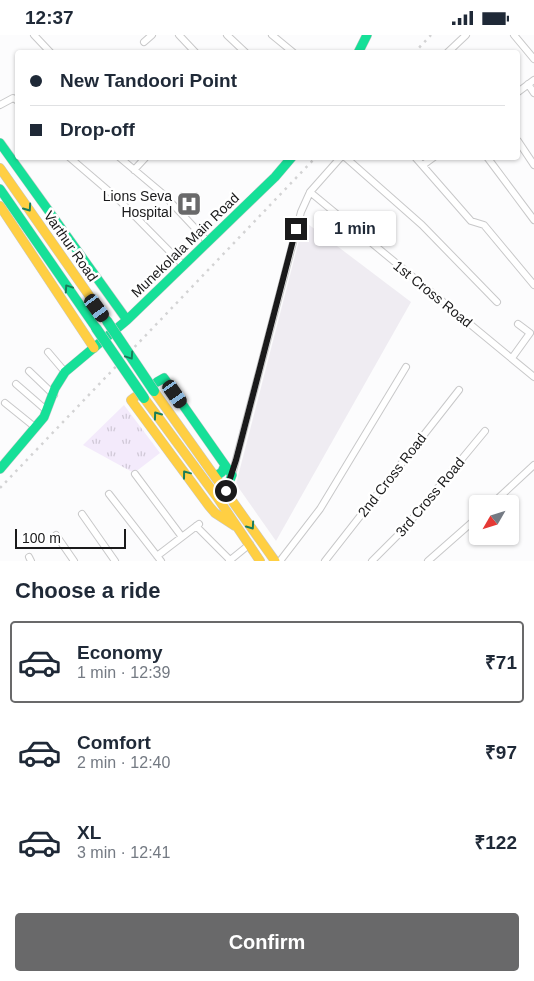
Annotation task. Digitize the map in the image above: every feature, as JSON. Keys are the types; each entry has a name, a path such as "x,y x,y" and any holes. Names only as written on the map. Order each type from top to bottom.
{"street":[{"path":"34,35 48,50"},
{"path":"144,43 152,35"},
{"path":"179,35 191,50"},
{"path":"227,35 243,50"},
{"path":"272,35 290,50"},
{"path":"360,50 367,35"},
{"path":"450,50 466,35"},
{"path":"514,35 534,59"},
{"path":"520,90 531,82 534,93"},
{"path":"0,105 13,98 15,99"},
{"path":"0,143 127,320"},
{"path":"520,144 534,165"},
{"path":"72,160 118,199 184,266"},
{"path":"122,160 163,194 208,242"},
{"path":"134,170 143,160"},
{"name":"Munekolala Main Road","path":"66,372 127,320 184,266 288,160"},
{"path":"226,491 232,475 301,211 310,192 338,160"},
{"path":"348,160 422,225 497,302"},
{"path":"418,160 471,221 484,225 534,285"},
{"path":"423,165 430,160"},
{"path":"489,160 534,220"},
{"name":"Varthur Road","path":"0,168 106,321 159,384 216,476 276,561"},
{"name":"Varthur Road","path":"0,189 96,328 137,399 238,527 260,561"},
{"name":"1st Cross Road","path":"310,192 534,377"},
{"path":"0,206 94,347"},
{"path":"512,359 530,333 518,324"},
{"path":"0,469 36,428 66,372 48,352"},
{"path":"280,561 320,509 406,367"},
{"path":"29,371 54,395"},
{"path":"16,384 46,410"},
{"path":"159,384 232,475"},
{"name":"2nd Cross Road","path":"325,561 459,390"},
{"path":"5,403 36,428"},
{"name":"3rd Cross Road","path":"372,561 403,530 485,431"},
{"path":"216,476 222,472 225,465"},
{"path":"502,495 534,465"},
{"path":"135,474 182,537"},
{"path":"109,494 159,559 198,525 230,561 250,544"},
{"path":"82,514 115,561"},
{"path":"428,561 469,525"},
{"path":"56,535 74,561"}],"shaded area":[{"path":"304,221 411,302 276,541 236,484"}],"green space":[{"path":"124,405 160,453 134,473 83,445"}],"railway":[{"path":"417,50 431,35"},
{"path":"0,488 313,160"}],"traffic: fast":[{"path":"360,50 367,35"},
{"path":"0,143 127,320"},
{"path":"0,469 44,417 55,388 65,372 127,320 275,177 289,160"},
{"path":"0,189 96,328"},
{"path":"107,321 154,391"},
{"path":"96,328 144,398"},
{"path":"157,382 164,378 232,475 226,490"},
{"path":"216,476 222,472 225,465"}],"traffic: slow":[{"path":"0,168 107,321"},
{"path":"0,206 94,348"},
{"path":"154,391 275,561"},
{"path":"135,397 131,400 209,506 215,513 235,526"},
{"path":"144,398 217,497 260,561"}],"place":[{"name":"Lions Seva Hospital","path":"189,204"}],"route":[{"path":"226,491 232,475 296,229"}]}
